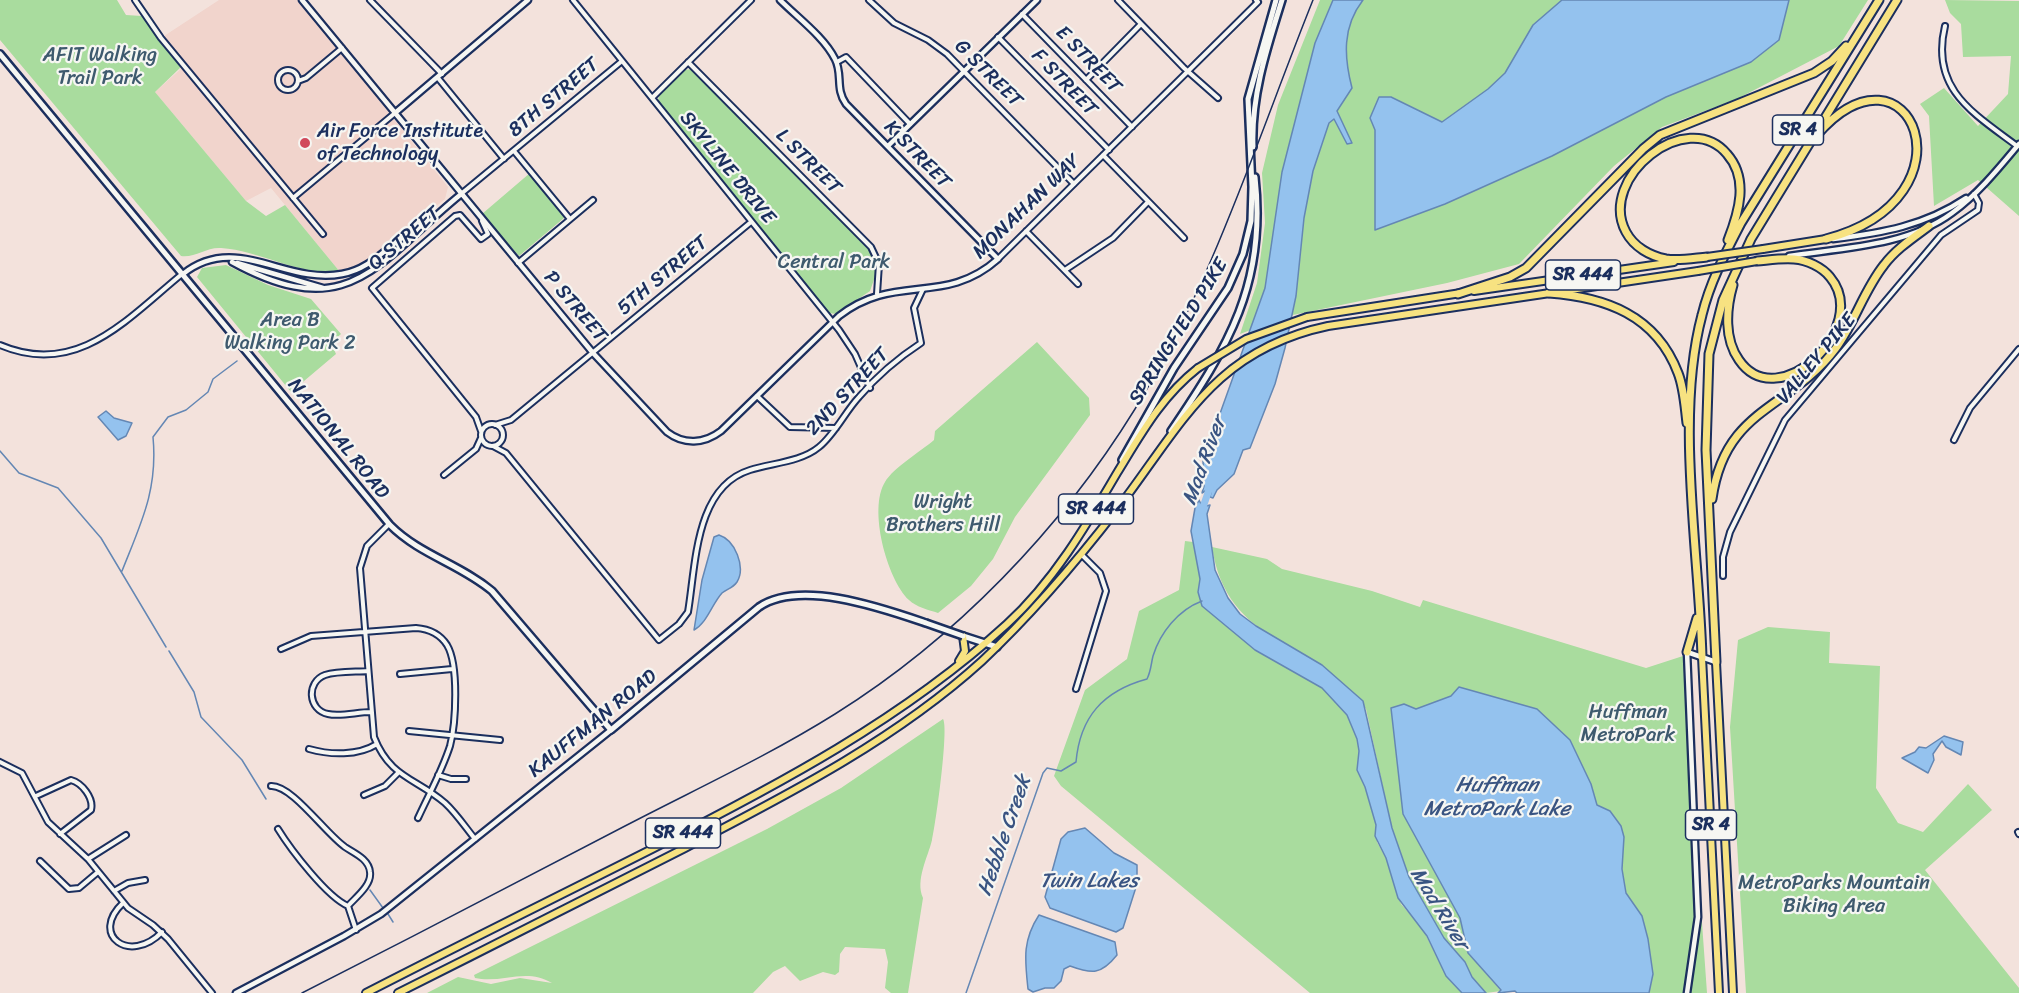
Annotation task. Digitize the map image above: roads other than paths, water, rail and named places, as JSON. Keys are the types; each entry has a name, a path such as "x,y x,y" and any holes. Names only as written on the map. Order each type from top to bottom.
{"highway":[{"name":"SR 4","path":"1719,993 1691,451 1691,382 1695,347 1702,315 1721,260 1879,0"},
{"name":"SR 4","path":"1733,993 1706,450 1709,354 1723,300 1743,255 1803,151 1897,0"},
{"path":"1458,294 1510,277 1526,268 1643,149 1660,135 1814,73 1846,46 1869,15"},
{"path":"1803,151 1839,114 1864,101 1881,101 1894,105 1907,114 1915,127 1917,157 1910,178 1897,200 1867,225 1826,239"},
{"path":"1707,257 1668,260 1651,255 1629,238 1622,224 1619,209 1621,196 1629,179 1655,150 1672,142 1691,138 1710,142 1724,150 1734,161 1739,176 1741,198 1737,218 1721,260"},
{"path":"1710,513 1716,479 1739,431 1823,363 1850,326 1883,265 1929,226"},
{"name":"SR 444","path":"366,993 773,787 903,706 984,644 1022,609 1072,547 1169,393 1197,368 1246,339 1307,317 1826,239"},
{"path":"1743,255 1729,304 1729,334 1732,350 1743,365 1756,374 1770,378 1784,378 1811,363 1830,339 1840,323 1841,299 1832,279 1813,265 1794,259 1757,261"},
{"name":"SR 444","path":"398,993 805,785 926,706 997,646 1080,553 1127,495 1187,412 1209,387 1250,355 1298,333 1349,322 1757,261"},
{"path":"1549,293 1582,296 1604,302 1627,312 1660,341 1679,374 1691,451"},
{"path":"1688,652 1700,606"},
{"path":"903,706 962,658 965,648 963,636"}],"main road":[{"name":"SPRINGFIELD PIKE","path":"1103,496 1147,412 1222,298 1243,254 1250,230 1252,203 1248,99 1276,0"},
{"name":"SPRINGFIELD PIKE","path":"1127,495 1217,358 1235,324 1247,292 1255,258 1257,226 1253,112 1266,51 1282,0"},
{"name":"NATIONAL ROAD","path":"0,54 389,524 424,552 474,577 492,591 611,730"},
{"name":"KAUFFMAN ROAD","path":"611,730 759,607 775,598 793,595 838,600 883,609 984,644 997,646"}],"street":[{"path":"135,0 161,38 323,234"},
{"name":"P STREET","path":"302,0 460,195 593,353 663,429 682,440 700,441 714,436 757,396"},
{"path":"370,0 440,76 504,159"},
{"path":"293,198 528,0"},
{"name":"SKYLINE DRIVE","path":"573,0 833,323 855,354 870,388"},
{"path":"652,98 751,0"},
{"path":"780,0 827,47 837,62 846,57 910,124"},
{"name":"G STREET","path":"869,0 894,23 940,48 1074,184"},
{"path":"888,146 1036,0"},
{"path":"1118,0 1218,99"},
{"name":"MONAHAN WAY","path":"757,396 854,305 877,294 901,289 944,287 967,280 998,259 1257,1"},
{"name":"E STREET","path":"1022,14 1132,127"},
{"path":"1086,80 1142,24"},
{"path":"1757,261 1858,246 1898,237 1929,226 1950,215 1973,194 2018,145 1964,103 1950,85 1942,57 1946,26"},
{"name":"F STREET","path":"998,38 1109,150"},
{"path":"298,81 294,73 286,70 280,73 278,79 280,86 285,89 293,87 342,48"},
{"name":"8TH STREET","path":"220,257 270,276 323,288 342,286 366,275 622,61"},
{"name":"L STREET","path":"688,62 871,247 879,264 877,294"},
{"name":"K STREET","path":"837,62 842,98 998,259"},
{"path":"514,151 570,219"},
{"path":"1103,156 1184,238"},
{"path":"1826,239 1888,232 1918,224 1938,216 1973,194"},
{"name":"VALLEY PIKE","path":"1723,576 1724,557 1730,532 1785,420 1941,235 1978,210 1979,203 1973,194"},
{"path":"518,263 593,200"},
{"path":"1065,270 1113,237 1148,202"},
{"name":"Q STREET","path":"481,431 476,417 373,291 374,285 455,216 460,215 465,218 481,239 488,234 482,221"},
{"name":"5TH STREET","path":"502,436 511,420 751,222"},
{"name":"8TH STREET","path":"183,274 199,262 220,257 239,257 312,275 334,276 366,266 410,231 422,226"},
{"path":"1026,231 1078,284"},
{"path":"0,345 24,353 44,355 64,353 88,346 112,331 183,274"},
{"name":"2ND STREET","path":"506,453 659,640 687,616 706,513 718,490 742,473 812,452 836,428 858,398 894,361 921,343 914,308 923,289"},
{"path":"1954,440 1970,408 2019,348"},
{"path":"757,396 790,427 836,428"},
{"name":"Q STREET","path":"476,417 489,424"},
{"name":"5TH STREET","path":"495,424 511,420"},
{"path":"476,449 481,438 481,431 489,424 495,424 502,436 506,453"},
{"path":"493,446 502,436"},
{"path":"481,438 487,446"},
{"path":"444,475 476,449 493,446 506,453"},
{"path":"389,524 372,539 362,558 360,576 371,712 377,744 382,756 398,773 447,806 475,839"},
{"path":"1076,689 1105,599 1104,583 1094,565 1080,553"},
{"path":"281,649 311,636 416,628 431,631 447,646 452,669 456,716 438,775 418,818"},
{"path":"1687,993 1698,918 1688,652 1716,662"},
{"path":"400,674 452,669"},
{"path":"368,671 325,675 314,685 311,695 316,707 327,714 371,712"},
{"name":"KAUFFMAN ROAD","path":"236,993 356,930 402,898 611,730"},
{"path":"409,731 500,740"},
{"path":"309,749 334,753 364,750 377,744"},
{"path":"0,762 22,773 46,819 88,859 123,903 162,932 212,993"},
{"path":"364,795 385,786 398,773"},
{"path":"438,775 451,779 466,779"},
{"path":"36,796 71,780 79,784 91,799 91,810 60,834"},
{"path":"271,786 282,788 305,808 328,835 367,864 370,872 369,882 348,906"},
{"path":"278,829 297,859 337,900 348,906 356,930"},
{"path":"88,859 126,835"},
{"path":"40,861 69,889 79,888 98,872"},
{"path":"114,891 128,883 145,880"},
{"path":"123,903 113,913 110,923 112,934 117,942 128,948 140,947 162,932"}],"water":[{"path":"1333,0 1363,0 1356,10 1348,32 1346,54 1352,88 1337,111 1352,143 1347,144 1334,119 1329,123 1313,171 1304,218 1296,296 1275,384 1250,448 1243,450 1234,474 1217,490 1213,498 1210,497 1211,492 1208,496 1207,490 1202,493 1203,461 1265,288 1282,172 1315,43"},
{"path":"1562,0 1789,0 1779,40 1751,62 1666,97 1552,156 1445,204 1375,230 1375,130 1370,118 1379,97 1391,97 1442,122 1488,89 1505,73 1533,25"},
{"path":"106,411 114,418 132,423 126,436 118,440 98,417"},
{"path":"1199,500 1201,504 1210,505 1207,514 1215,570 1228,598 1240,614 1322,665 1363,701 1392,828 1409,877 1444,938 1465,962 1472,977 1486,993 1462,993 1446,976 1427,936 1398,898 1386,858 1375,836 1376,825 1365,787 1357,770 1359,751 1357,739 1347,715 1322,688 1255,650 1202,606 1198,592 1200,579 1191,531 1195,508"},
{"path":"719,535 730,542 734,548 739,562 739,576 732,587 718,597 702,623 694,630 702,580 714,537"},
{"name":"Huffman MetroPark Lake","path":"1459,687 1537,709 1570,740 1591,784 1597,805 1610,811 1621,826 1624,837 1622,869 1626,893 1642,916 1648,939 1653,974 1649,993 1517,993 1515,991 1498,993 1501,990 1468,953 1460,918 1403,814 1391,708 1404,704 1416,709 1451,696"},
{"path":"1944,736 1963,742 1961,755 1946,747 1942,741 1933,754 1934,760 1928,773 1902,758 1915,752 1919,747 1926,748"},
{"name":"Twin Lakes","path":"1085,828 1114,853 1137,865 1137,884 1123,928 1116,932 1050,908 1045,897 1061,839 1068,832"},
{"name":"Twin Lakes","path":"1039,915 1115,942 1117,955 1106,966 1096,971 1070,966 1064,969 1061,981 1054,988 1033,992 1028,989 1026,951 1030,933"}],"waterway":[{"path":"122,571 150,490 153,474 153,437 168,417 186,410 208,392 213,379 237,361"},
{"path":"0,451 19,473 58,488 101,538 166,647"},
{"name":"Mad River","path":"1202,510 1210,487"},
{"name":"Hebble Creek","path":"966,993 1043,773 1047,768 1061,771 1076,762 1083,732 1097,708 1118,691 1147,679 1156,647 1165,631 1185,610 1202,601"},
{"path":"169,651 194,692 201,717 242,760 266,799"},
{"path":"370,890 383,908"},
{"path":"388,914 393,922"}],"railway":[{"path":"302,993 732,772 810,729 879,684 922,652 1002,578 1074,497 1135,409 1163,361 1188,311 1233,208 1313,0"}],"place":[{"name":"Air Force Institute of Technology","path":"305,143"}],"park label":[{"name":"AFIT Walking Trail Park","path":"100,68"},
{"name":"Central Park","path":"834,263"},
{"name":"Area B Walking Park 2","path":"290,332"},
{"name":"Wright Brothers Hill","path":"943,514"},
{"name":"Huffman MetroPark","path":"1628,724"},
{"name":"MetroParks Mountain Biking Area","path":"1834,896"}]}
